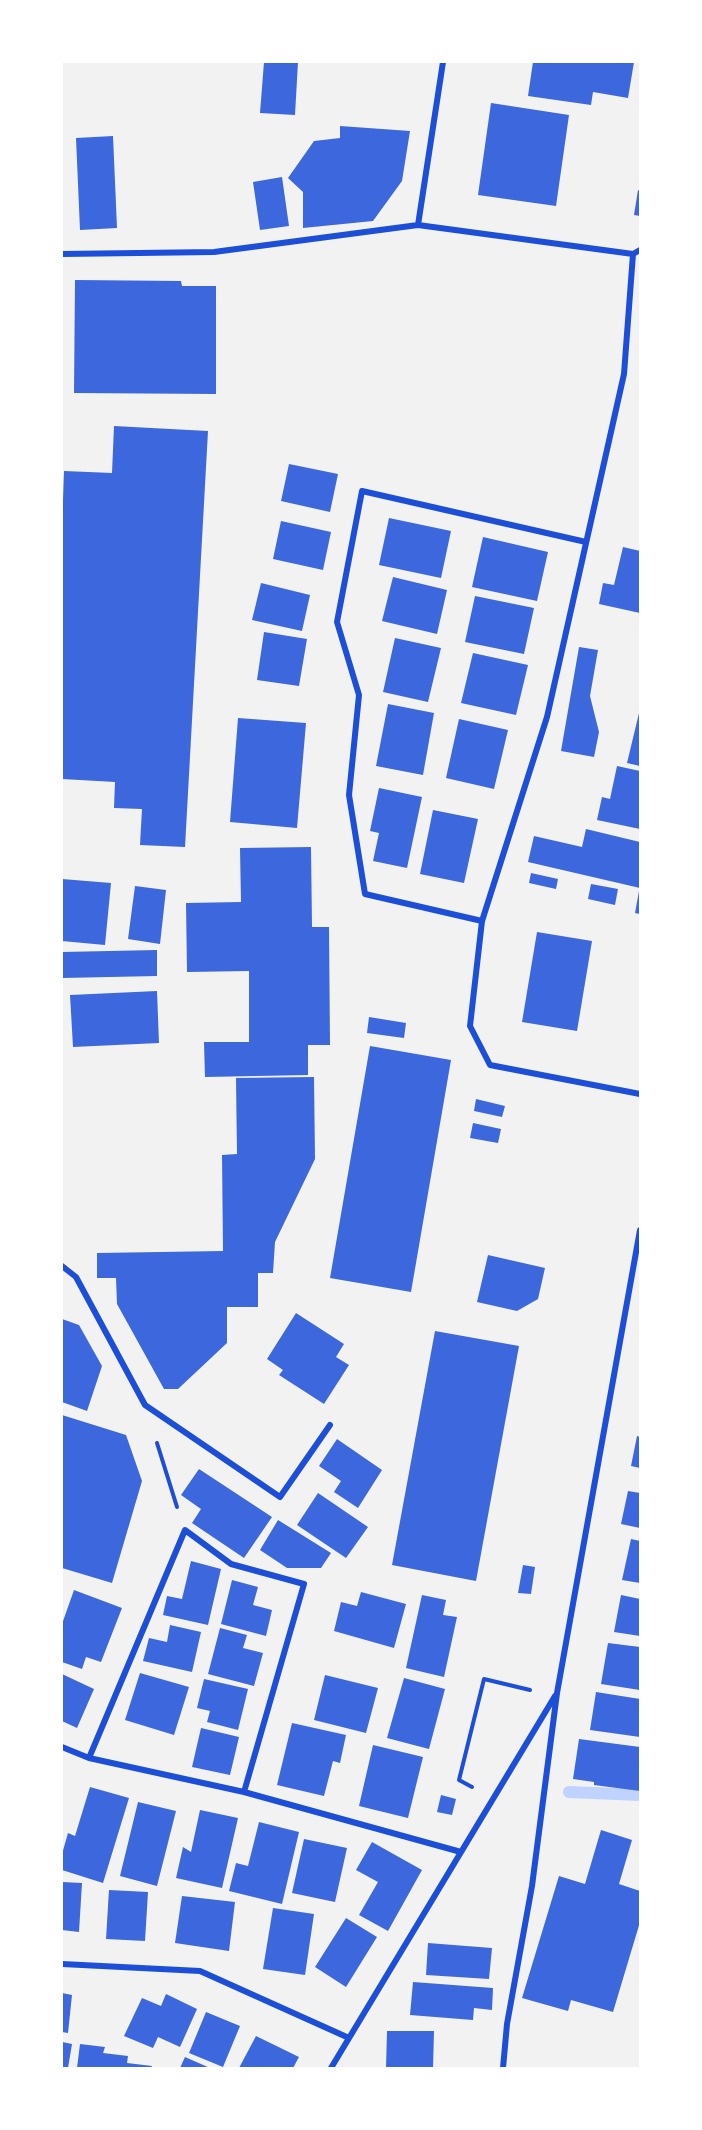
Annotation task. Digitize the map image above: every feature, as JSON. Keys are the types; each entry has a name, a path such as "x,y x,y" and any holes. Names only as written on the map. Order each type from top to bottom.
{"street":[{"path":"418,225 444,62"},
{"path":"62,254 214,252 418,225 633,254 640,250"},
{"path":"633,254 624,374 547,717 482,921 471,1026 490,1065 640,1094"},
{"path":"482,921 365,894 349,795 359,695 337,622 362,491 586,542"},
{"path":"503,2068 507,2024 532,1886 557,1693 640,1230"},
{"path":"62,1266 76,1277 145,1405 280,1497 330,1425"},
{"path":"89,1758 185,1530 231,1564 304,1584 244,1792"},
{"path":"331,2068 557,1693"},
{"path":"62,1747 89,1758 244,1792 461,1852"},
{"path":"62,1964 200,1971 349,2038"}],"path":[{"path":"145,1405 185,1530"},
{"path":"494,1799 459,1780 484,1679 527,1690"}],"building":[{"path":"264,62 298,62 295,115 260,113"},
{"path":"533,62 634,62 628,98 593,92 591,105 528,96"},
{"path":"491,103 569,115 556,206 478,195"},
{"path":"340,126 410,131 402,181 373,221 303,228 303,192 288,178 314,141 340,138"},
{"path":"113,136 117,228 80,230 76,138"},
{"path":"282,177 289,226 260,230 253,182"},
{"path":"638,190 640,191 640,216 634,215"},
{"path":"75,280 181,281 182,286 216,286 216,394 74,393"},
{"path":"114,426 208,431 185,847 140,845 142,809 114,808 115,782 62,779 64,471 112,473"},
{"path":"289,464 338,474 330,512 281,501"},
{"path":"389,518 451,531 441,578 379,565"},
{"path":"281,521 331,532 323,570 273,559"},
{"path":"483,537 548,552 537,601 472,587"},
{"path":"623,547 640,551 640,613 599,604 603,583 614,585"},
{"path":"393,577 447,590 437,634 382,621"},
{"path":"261,583 310,595 302,631 252,620"},
{"path":"475,596 534,608 524,654 465,642"},
{"path":"264,632 307,639 299,686 257,680"},
{"path":"395,638 441,648 428,702 383,692"},
{"path":"579,647 598,650 590,696 599,732 594,757 561,751"},
{"path":"473,653 528,665 516,715 461,703"},
{"path":"388,704 434,713 423,775 376,766"},
{"path":"640,709 640,766 627,763"},
{"path":"238,718 306,723 297,828 230,822"},
{"path":"459,719 508,730 494,789 446,778"},
{"path":"617,766 640,771 640,829 597,820 602,797 610,799"},
{"path":"379,788 422,797 407,868 373,861 379,833 370,831"},
{"path":"433,810 478,819 464,883 420,874"},
{"path":"586,829 640,842 640,888 528,862 534,836 582,847"},
{"path":"311,847 312,927 329,927 330,1045 308,1045 308,1075 205,1077 204,1042 249,1042 249,971 187,972 186,903 241,902 240,848"},
{"path":"531,873 558,879 556,889 529,883"},
{"path":"62,879 111,883 105,945 62,941"},
{"path":"591,884 618,889 615,905 588,899"},
{"path":"135,886 166,890 160,944 128,939"},
{"path":"640,891 640,914 635,913"},
{"path":"537,932 592,941 577,1031 522,1022"},
{"path":"157,950 157,976 62,978 62,952"},
{"path":"157,991 159,1043 73,1047 70,995"},
{"path":"369,1017 406,1023 404,1038 367,1033"},
{"path":"370,1046 451,1060 411,1292 330,1278"},
{"path":"314,1077 315,1159 275,1242 273,1273 258,1273 258,1307 227,1307 227,1343 178,1389 164,1389 117,1304 116,1278 97,1278 97,1253 223,1251 222,1155 237,1154 236,1078"},
{"path":"476,1099 505,1106 502,1117 474,1111"},
{"path":"473,1123 501,1129 498,1143 470,1138"},
{"path":"488,1255 545,1268 538,1299 517,1311 477,1302"},
{"path":"296,1313 344,1344 336,1357 349,1365 324,1404 279,1375 283,1370 267,1359"},
{"path":"62,1319 79,1325 102,1366 87,1411 62,1402"},
{"path":"435,1331 519,1346 476,1581 392,1565"},
{"path":"62,1415 126,1435 142,1481 112,1583 62,1568"},
{"path":"637,1436 640,1437 640,1468 631,1466"},
{"path":"337,1439 382,1470 358,1508 334,1492 341,1481 319,1466"},
{"path":"199,1469 272,1517 244,1558 192,1523 201,1509 181,1495"},
{"path":"628,1491 640,1493 640,1528 621,1524"},
{"path":"318,1493 368,1527 346,1558 297,1525"},
{"path":"278,1520 331,1553 321,1568 287,1568 260,1550"},
{"path":"631,1539 640,1541 640,1583 622,1580"},
{"path":"191,1561 221,1569 208,1625 163,1615 167,1596 182,1599"},
{"path":"523,1565 535,1567 531,1594 518,1593"},
{"path":"232,1580 258,1587 253,1605 272,1610 266,1636 221,1624"},
{"path":"74,1590 122,1608 101,1662 86,1657 82,1669 62,1662 62,1624"},
{"path":"361,1592 406,1604 394,1648 334,1631 341,1602 357,1606"},
{"path":"422,1595 446,1600 443,1615 457,1617 444,1677 406,1668"},
{"path":"621,1595 640,1599 640,1636 614,1632"},
{"path":"170,1625 201,1632 192,1672 143,1661 149,1638 167,1642"},
{"path":"220,1628 247,1635 243,1648 263,1653 254,1686 208,1674"},
{"path":"608,1643 640,1647 640,1690 601,1684"},
{"path":"140,1673 189,1687 174,1735 125,1720"},
{"path":"62,1674 94,1689 77,1728 62,1721"},
{"path":"325,1675 378,1688 366,1733 314,1720"},
{"path":"404,1678 445,1689 429,1749 387,1738"},
{"path":"204,1679 248,1689 238,1730 207,1722 210,1711 197,1708"},
{"path":"596,1692 640,1699 640,1737 590,1730"},
{"path":"292,1723 346,1735 340,1763 333,1761 324,1796 277,1785"},
{"path":"201,1728 239,1737 230,1775 192,1767"},
{"path":"579,1739 640,1747 640,1791 594,1785 594,1782 573,1779"},
{"path":"373,1745 423,1757 408,1818 359,1806"},
{"path":"90,1787 129,1798 103,1883 62,1870 62,1854 68,1833 75,1836"},
{"path":"441,1795 456,1799 452,1815 437,1812"},
{"path":"138,1802 176,1811 157,1886 120,1876"},
{"path":"200,1810 238,1818 222,1888 176,1878 183,1847 191,1852"},
{"path":"259,1822 299,1832 282,1904 229,1891 236,1863 248,1866"},
{"path":"601,1830 632,1840 619,1884 640,1891 640,1922 613,2012 571,2000 568,2011 522,1998 559,1876 585,1884"},
{"path":"304,1839 347,1848 335,1902 292,1893"},
{"path":"372,1842 422,1870 388,1931 359,1915 378,1882 356,1870"},
{"path":"62,1882 82,1883 79,1932 62,1930"},
{"path":"109,1890 148,1892 145,1941 106,1939"},
{"path":"182,1896 235,1902 229,1951 175,1943"},
{"path":"273,1908 314,1914 305,1975 263,1969"},
{"path":"346,1918 377,1937 346,1987 315,1967"},
{"path":"428,1943 492,1948 489,1979 426,1975"},
{"path":"413,1982 493,1988 492,2010 474,2008 473,2020 410,2015"},
{"path":"62,1993 72,1995 68,2033 62,2032"},
{"path":"166,1994 197,2009 180,2047 158,2037 153,2048 124,2036 142,1998 161,2006"},
{"path":"206,2012 240,2026 223,2067 189,2053"},
{"path":"387,2031 434,2031 433,2068 386,2068"},
{"path":"256,2036 299,2057 293,2068 239,2068"},
{"path":"62,2042 72,2044 68,2068 62,2068"},
{"path":"80,2044 105,2047 103,2053 128,2056 127,2063 152,2066 151,2068 77,2068"},
{"path":"185,2057 210,2068 180,2068"}],"waterway":[{"path":"569,1792 640,1795"}]}
